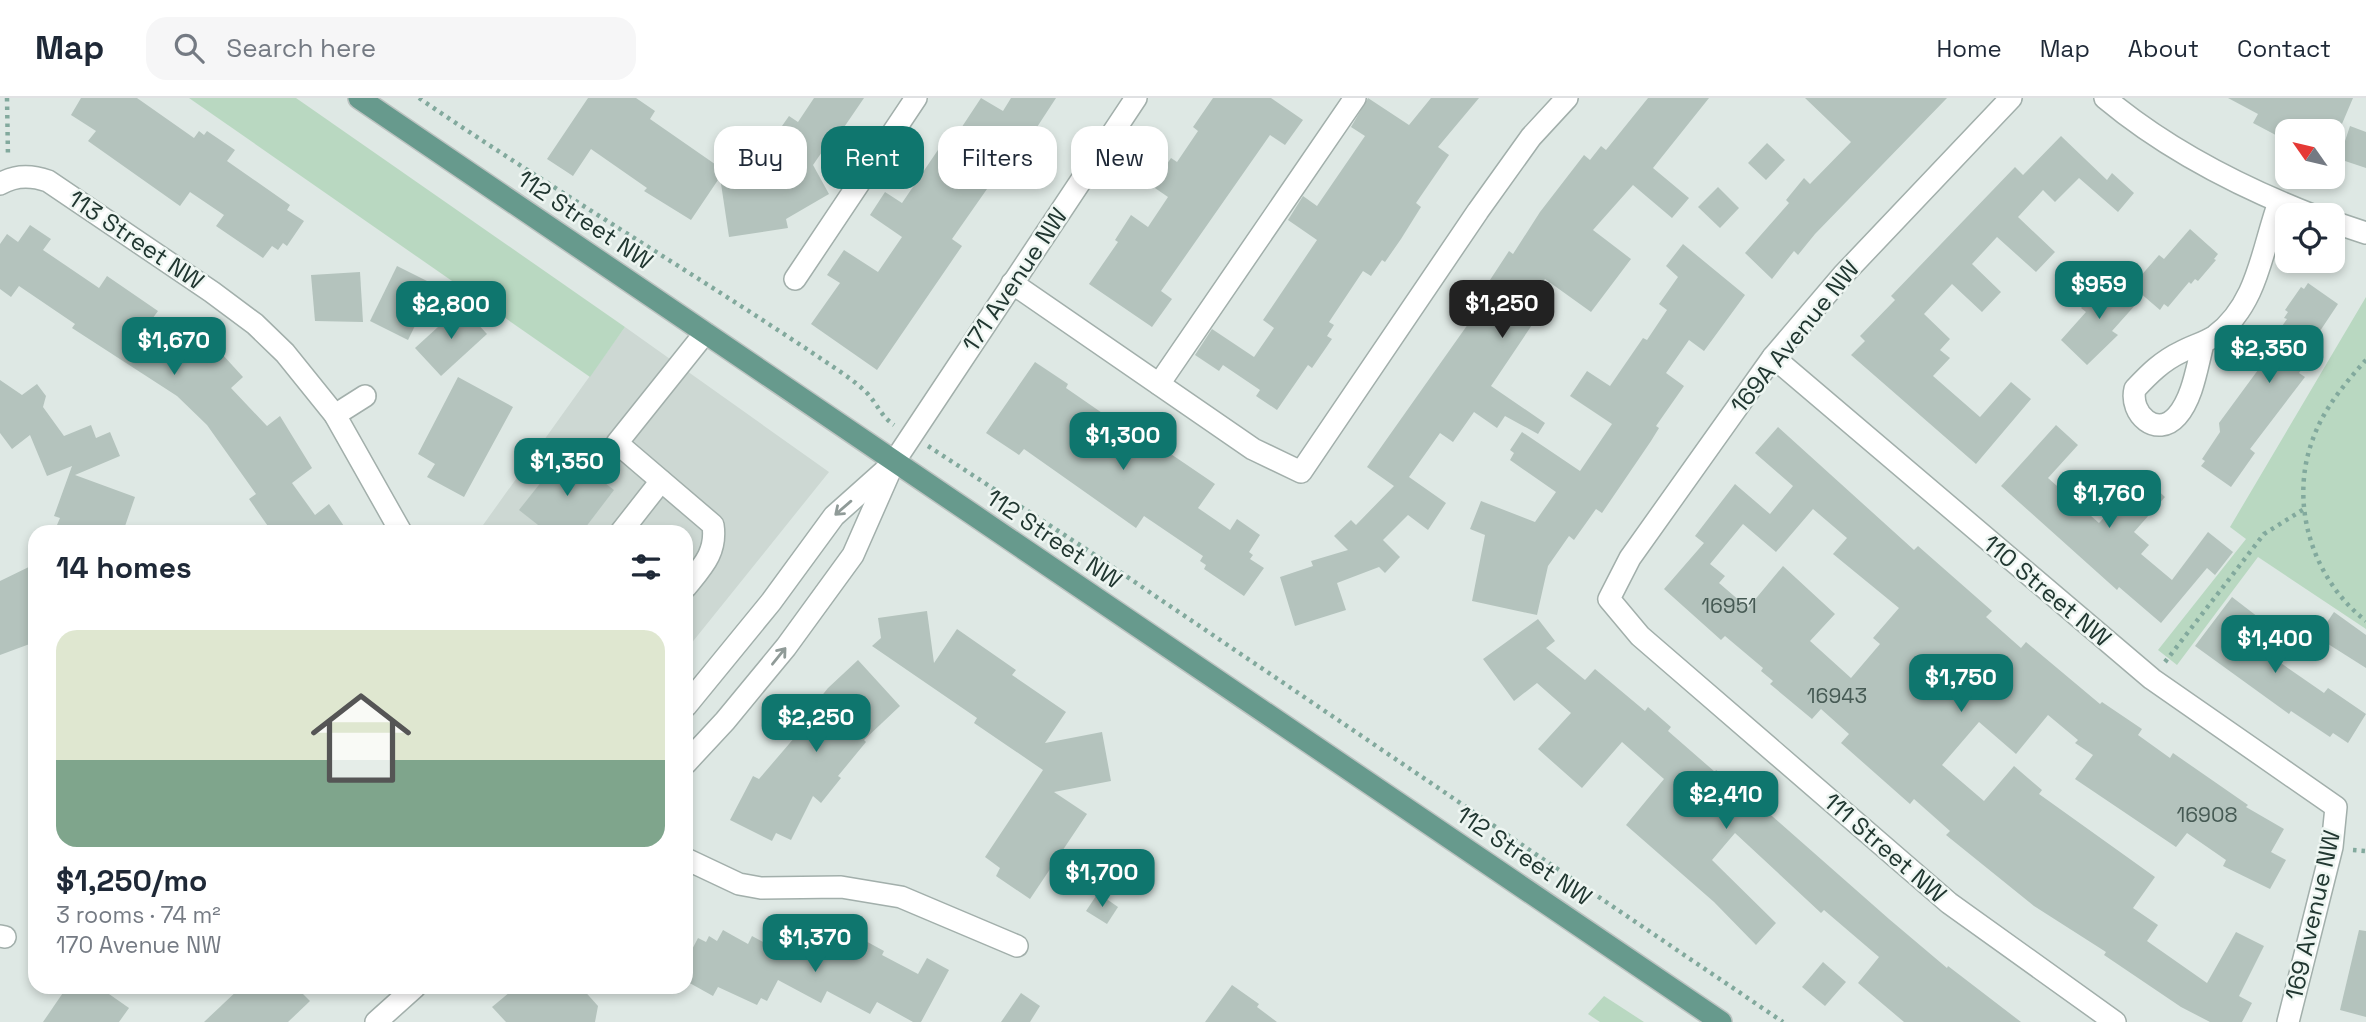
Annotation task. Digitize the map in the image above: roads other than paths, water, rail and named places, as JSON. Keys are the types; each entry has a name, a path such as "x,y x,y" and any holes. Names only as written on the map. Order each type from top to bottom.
{"main road":[{"name":"112 Street NW","path":"359,98 1721,1022"}],"street":[{"path":"794,279 916,98"},
{"name":"171 Avenue NW","path":"693,755 786,647 853,555 894,463 1136,98"},
{"path":"1159,384 1355,98"},
{"path":"1012,283 1253,449 1301,472 1531,136 1567,98"},
{"name":"169A Avenue NW","path":"1609,599 1630,558 1773,357 1843,275 2011,98"},
{"path":"2105,98 2185,154 2279,202 2251,291 2231,320 2203,344"},
{"name":"113 Street NW","path":"8,180 38,177 48,181 234,307 285,353 335,415 397,525"},
{"path":"2345,226 2366,233"},
{"path":"693,578 703,566 715,542 713,524 617,443 705,333"},
{"name":"110 Street NW","path":"1773,357 2152,679 2336,807"},
{"path":"335,415 365,396"},
{"name":"171 Avenue NW","path":"693,691 771,602 834,516 894,463"},
{"path":"626,525 661,481"},
{"name":"111 Street NW","path":"1609,599 1640,636 1949,903 2115,1022"},
{"name":"169 Avenue NW","path":"2288,1022 2332,847 2336,807"},
{"path":"693,862 738,884 761,888 841,887 883,892 917,902 1017,946"},
{"path":"376,1022 407,994"}]}
